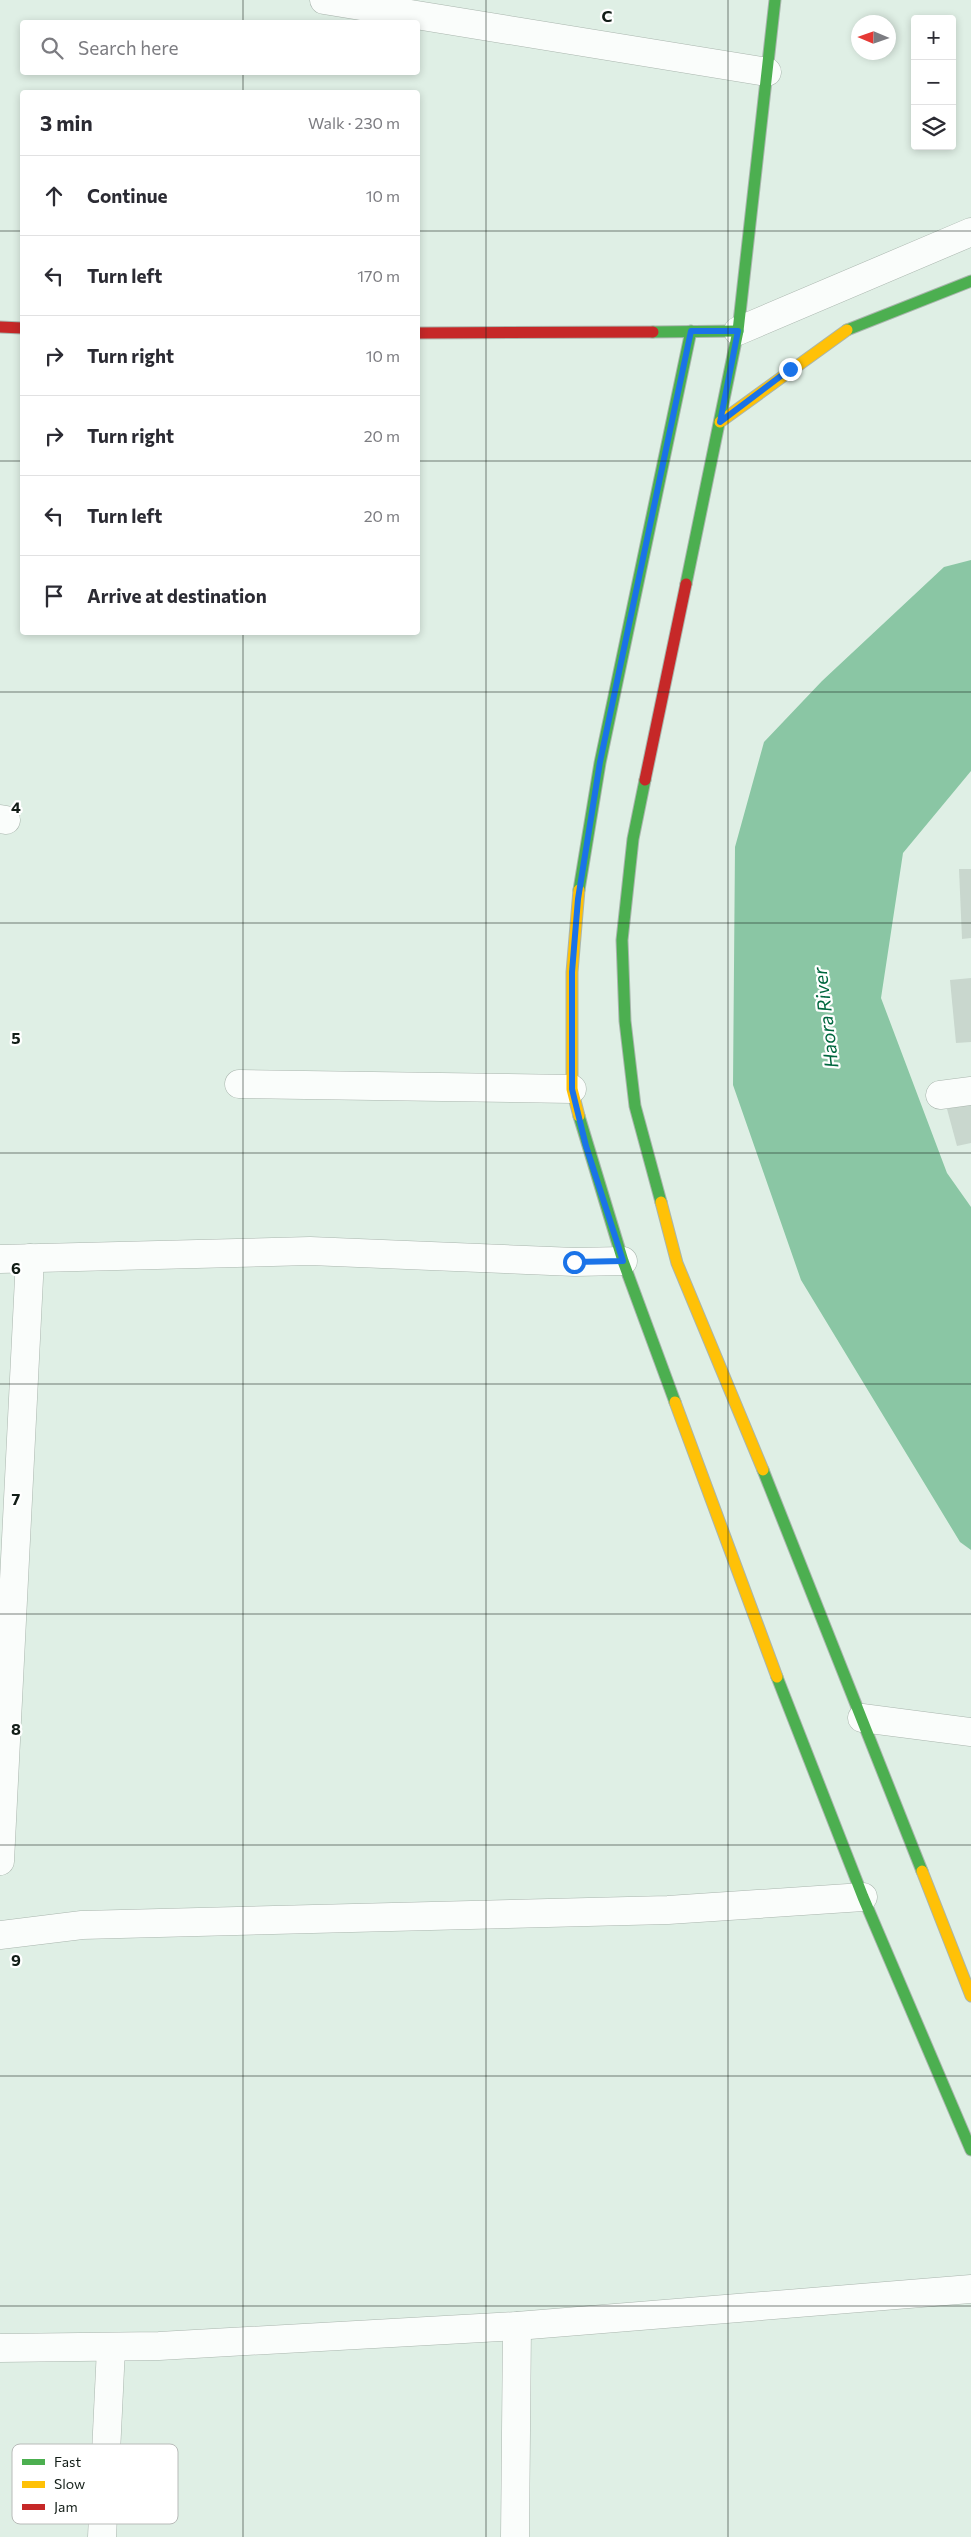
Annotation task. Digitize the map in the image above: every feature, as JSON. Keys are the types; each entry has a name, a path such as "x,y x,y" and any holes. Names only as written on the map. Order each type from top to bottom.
{"street":[{"path":"324,0 767,72"},
{"path":"775,0 738,331 633,839 622,940 625,1021 635,1106 677,1263 755,1448 971,1996"},
{"path":"420,333 738,331 971,232"},
{"path":"720,422 790,369 848,330 971,281"},
{"path":"0,327 20,328"},
{"path":"691,331 602,753 579,889 572,972 572,1089 586,1146 623,1261 753,1615 863,1897 971,2150"},
{"path":"239,1084 572,1089"},
{"path":"940,1095 971,1091"},
{"path":"0,1259 310,1251 574,1262 623,1261"},
{"path":"0,1861 30,1258"},
{"path":"862,1718 971,1732"},
{"path":"0,1935 82,1925 668,1910 863,1897"},
{"path":"0,2348 111,2348 516,2326 971,2289"},
{"path":"515,2537 516,2326"},
{"path":"106,2444 111,2348"},
{"path":"102,2537 103,2524"}],"water":[{"name":"Haora River","path":"971,560 971,771 903,853 881,998 947,1173 971,1207 971,1550 960,1542 801,1280 733,1085 735,847 764,742 822,681 944,567"}],"building":[{"path":"959,869 971,869 971,938 962,939"},
{"path":"971,978 971,1042 956,1043 950,980"},
{"path":"971,1102 971,1143 957,1146 947,1109"}],"traffic: fast":[{"path":"686,584 738,331 775,0"},
{"path":"847,330 971,281"},
{"path":"579,890 600,763 691,331"},
{"path":"653,332 738,331"},
{"path":"645,780 633,839 622,940 625,1021 635,1106 661,1202"},
{"path":"579,1116 623,1261 675,1402"},
{"path":"763,1470 922,1871"},
{"path":"777,1677 863,1897 971,2150"}],"traffic: slow":[{"path":"720,422 847,330"},
{"path":"579,890 572,972 572,1089 579,1116"},
{"path":"661,1202 677,1263 763,1470"},
{"path":"675,1402 777,1677"},
{"path":"922,1871 971,1996"}],"traffic: jam":[{"path":"0,327 20,328"},
{"path":"420,333 653,332"},
{"path":"645,780 686,584"}],"route":[{"path":"574,1262 623,1261 586,1146 572,1089 572,972 578,899 600,762 691,331 738,331 720,422 790,369"}]}
